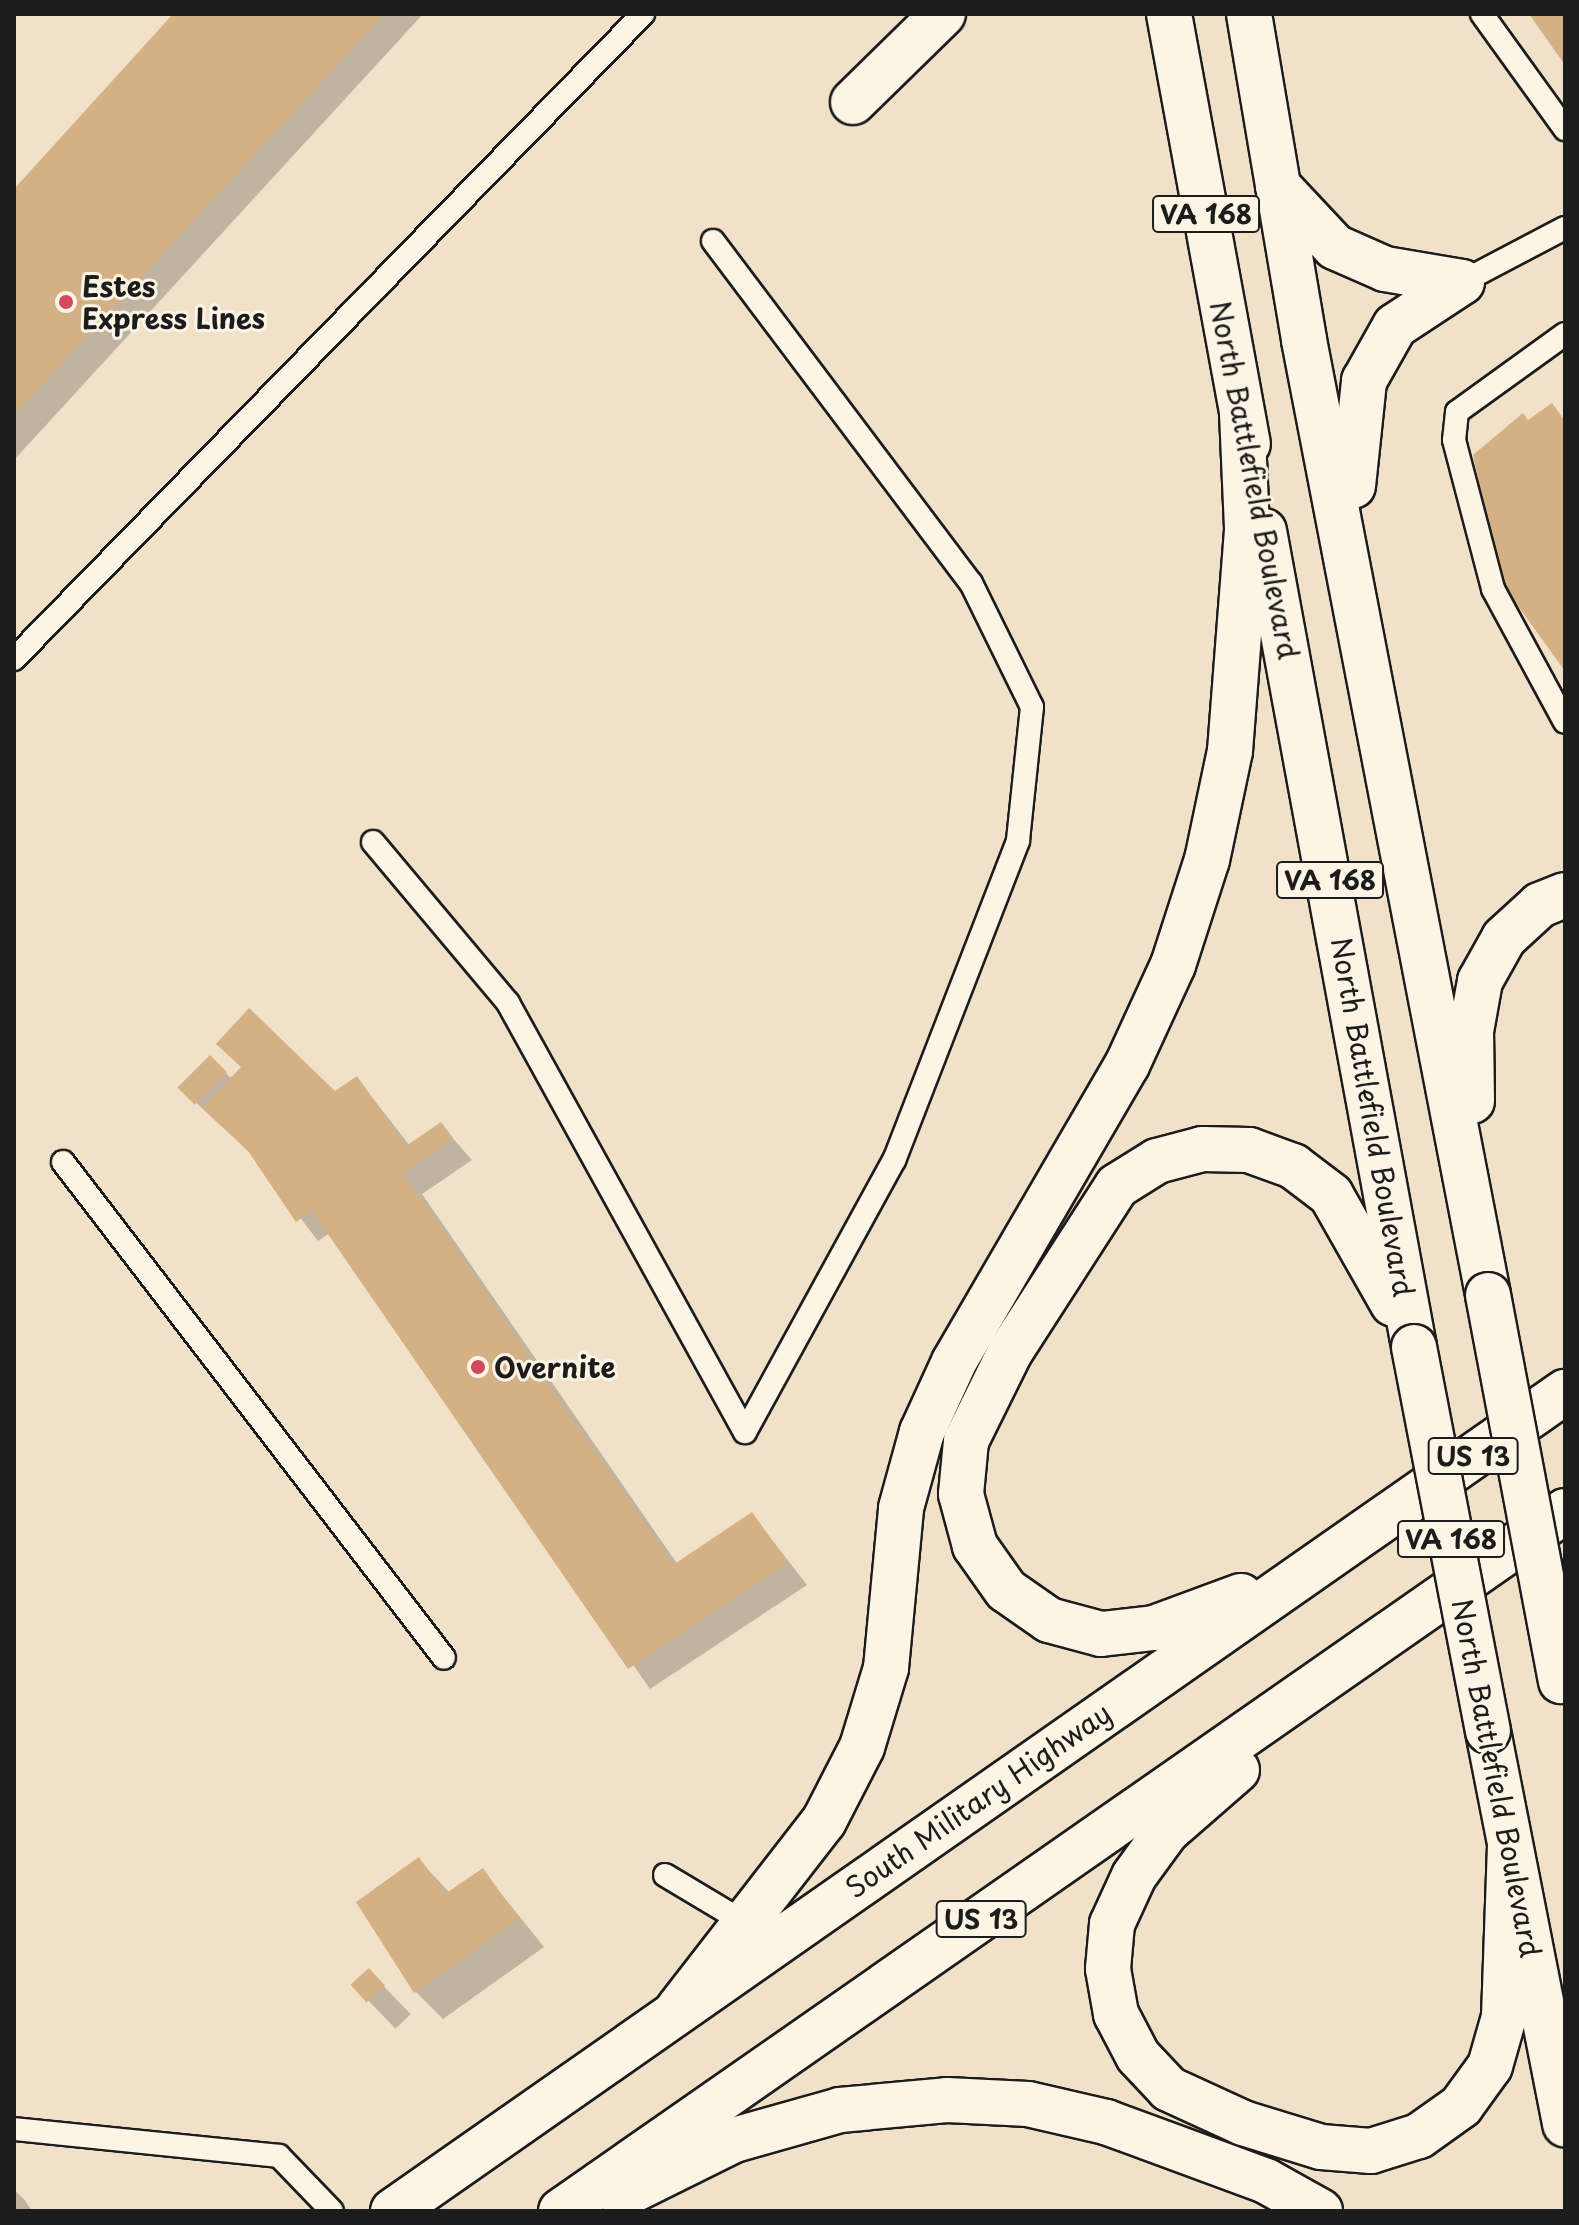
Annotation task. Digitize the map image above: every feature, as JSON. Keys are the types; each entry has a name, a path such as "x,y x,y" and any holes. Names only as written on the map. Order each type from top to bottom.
{"main road":[{"path":"853,102 943,14"},
{"name":"North Battlefield Boulevard","path":"1169,14 1414,1347 1565,2125"},
{"name":"VA 168","path":"1249,14 1278,186 1564,1694"},
{"path":"1278,186 1335,247 1385,269 1462,282"},
{"path":"1350,561 1364,381 1395,326 1462,282"},
{"path":"678,2009 824,1821 862,1747 886,1668 901,1508 922,1432 954,1362 1127,1065 1202,875 1230,751 1242,640 1242,414"},
{"path":"1488,1295 1473,1162 1471,1031 1480,981 1504,938 1540,905 1565,895"},
{"path":"1381,1520 1233,1601 1154,1628 1101,1634 1049,1620 998,1579 975,1546 961,1494 966,1441 1052,1279 1117,1186 1157,1161 1202,1149 1249,1150 1293,1166 1331,1195 1414,1347"},
{"name":"South Military Highway","path":"393,2211 1565,1392"},
{"name":"US 13","path":"561,2211 1565,1511"},
{"path":"1401,1626 1166,1832 1112,1924 1108,1969 1116,2014 1138,2056 1169,2089 1243,2123 1321,2147 1371,2151 1419,2136 1461,2106 1490,2066 1505,2003 1510,1848"},
{"path":"595,2211 734,2140 840,2110 947,2100 1028,2104 1106,2122 1266,2181 1320,2211"}],"lane":[{"path":"14,659 643,14"},
{"path":"1482,14 1565,129"},
{"path":"1462,282 1565,228"},
{"path":"373,842 508,1003 745,1432 894,1160 1018,841 1032,707 971,583 713,241"},
{"path":"1565,334 1457,412 1454,440 1493,589 1565,722"},
{"path":"63,1162 444,1658"},
{"path":"665,1875 747,1924"},
{"path":"14,2129 279,2156 332,2211"}],"building":[{"name":"Estes Express Lines","path":"173,14 384,14 14,415 14,189"},
{"path":"1529,14 1565,14 1565,65"},
{"path":"1552,403 1565,421 1565,671 1500,581 1473,455 1523,413 1528,420"},
{"name":"Overnite","path":"249,1008 335,1091 357,1076 406,1146 441,1122 453,1138 403,1173 673,1565 752,1512 788,1563 628,1669 312,1211 296,1222 248,1151 202,1108 241,1067 216,1044"},
{"path":"210,1055 227,1072 194,1104 177,1088"},
{"path":"419,1857 445,1894 483,1868 519,1919 414,1993 356,1902"},
{"path":"369,1968 385,1986 366,2003 350,1985"}],"place":[{"name":"Estes Express Lines","path":"66,302"},
{"name":"Overnite","path":"478,1367"}]}
